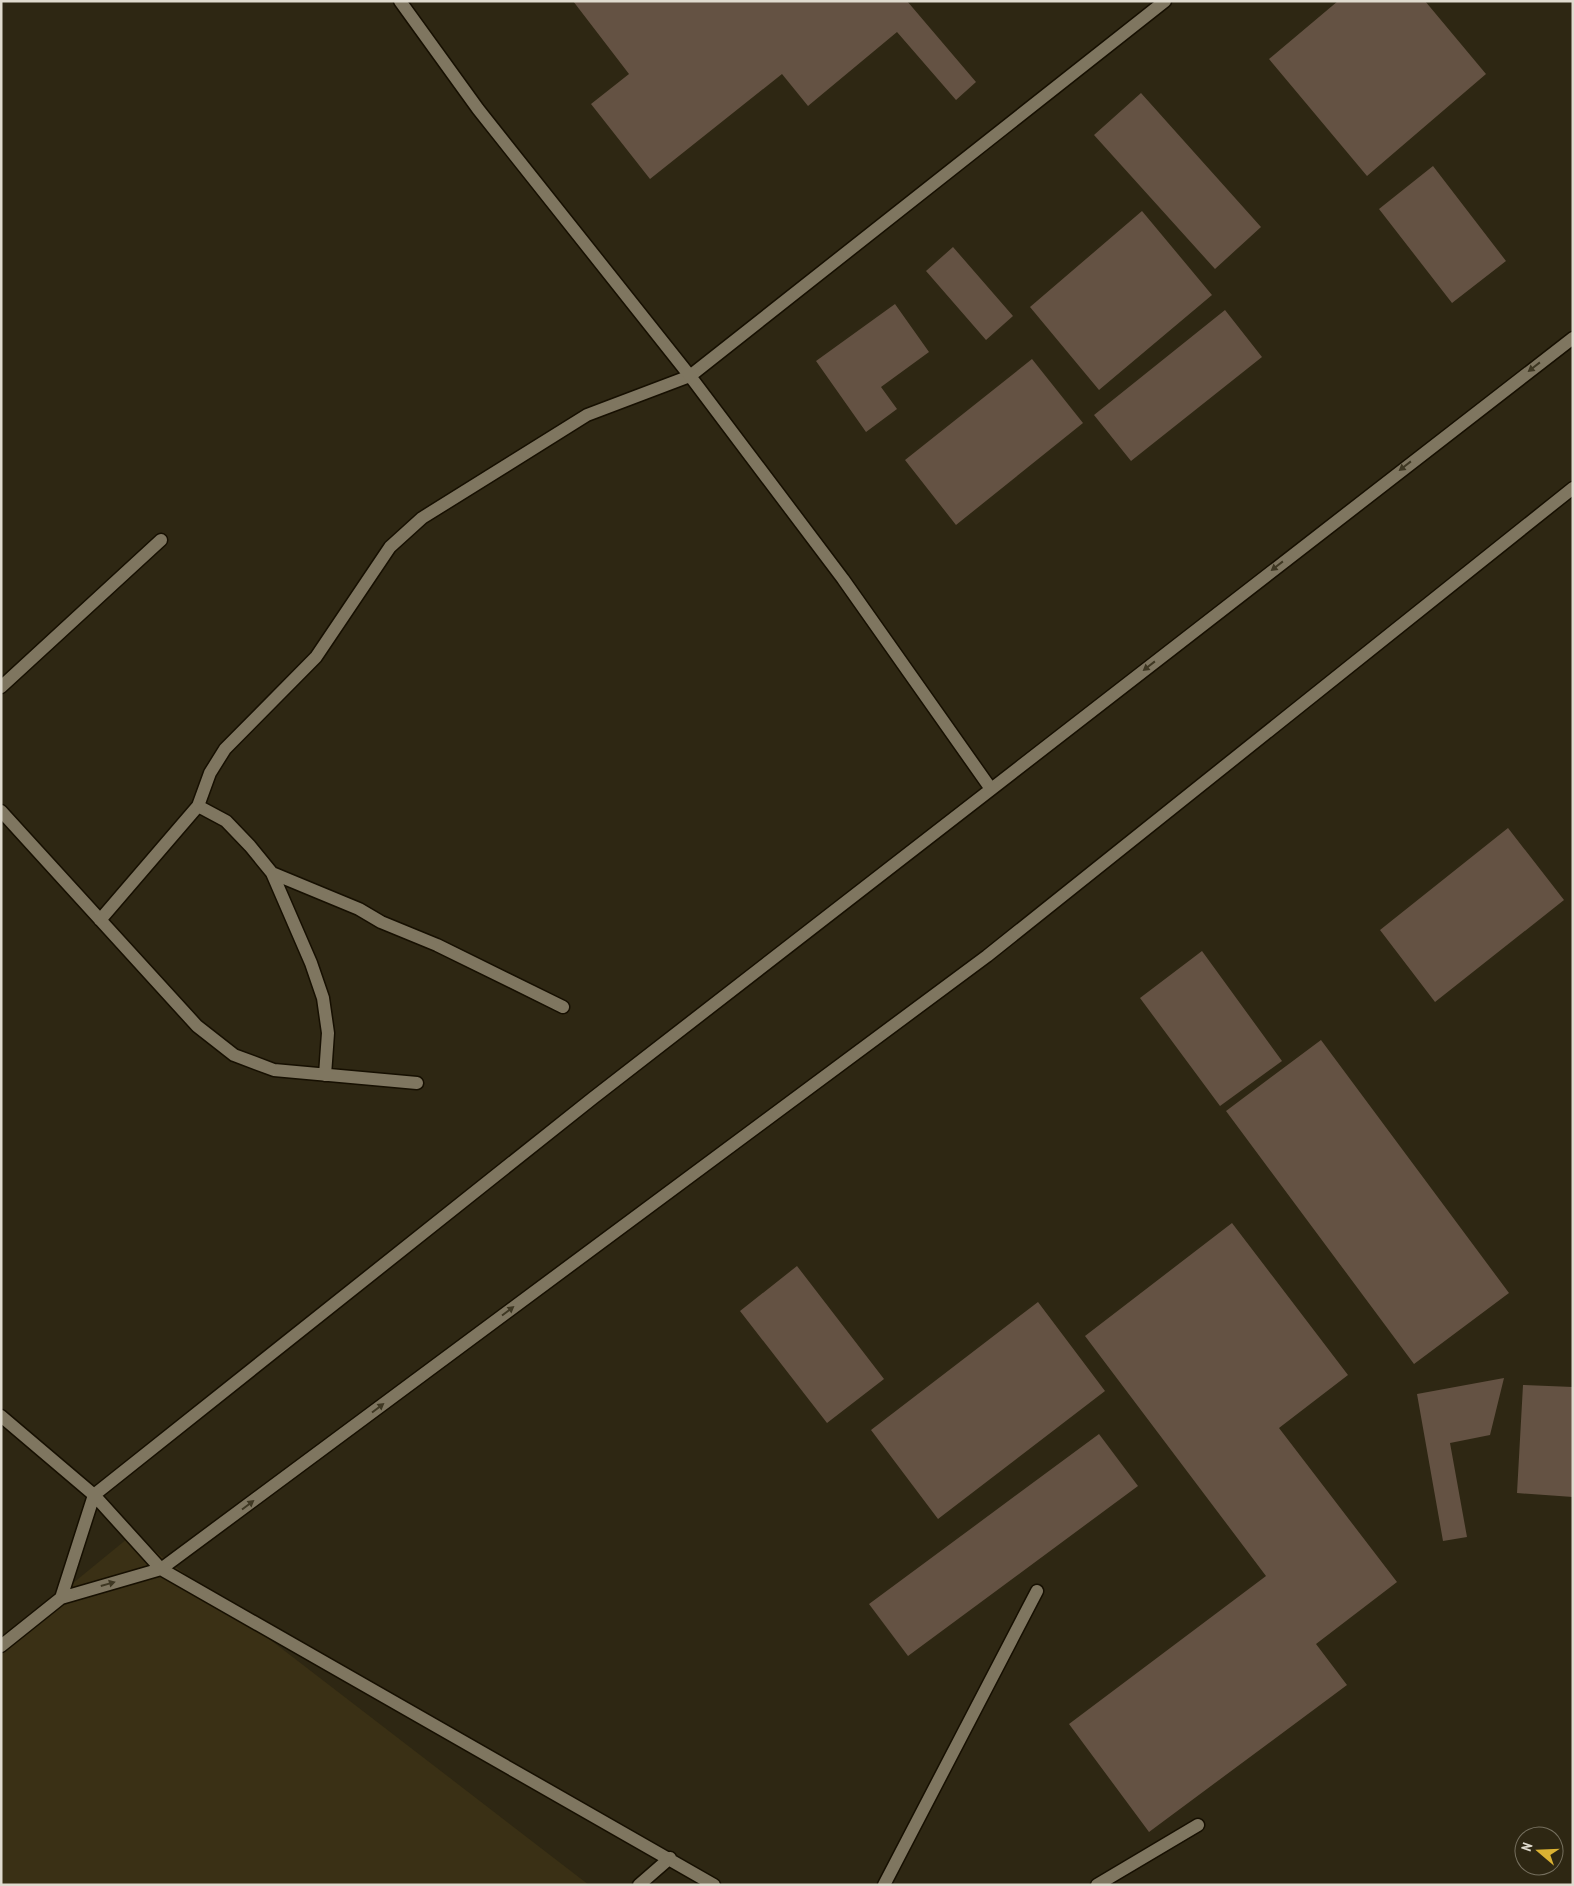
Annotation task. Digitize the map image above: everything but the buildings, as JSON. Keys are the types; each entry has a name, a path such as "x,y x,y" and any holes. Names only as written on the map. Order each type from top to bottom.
{"street":[{"path":"400,1 478,109 690,376 843,579 992,789"},
{"path":"100,920 198,806 210,773 225,749 316,657 390,547 422,518 587,415 690,376 1165,1"},
{"path":"61,1598 94,1495 593,1098 1573,338"},
{"path":"1,1646 61,1598 161,1569 987,956 1573,488"},
{"path":"1,687 161,540"},
{"path":"198,806 226,822 250,846 272,873 311,963 323,998 328,1033 326,1075"},
{"path":"1,811 197,1026 234,1055 274,1070 417,1083"},
{"path":"272,873 359,909 381,922 438,945 563,1007"},
{"path":"1,1416 94,1495 161,1569 670,1858 714,1885"},
{"path":"884,1885 1037,1591"},
{"path":"1097,1885 1198,1825"},
{"path":"638,1885 670,1858"}],"shaded area":[{"path":"133,1534 589,1885 1,1885 1,1642"}]}
